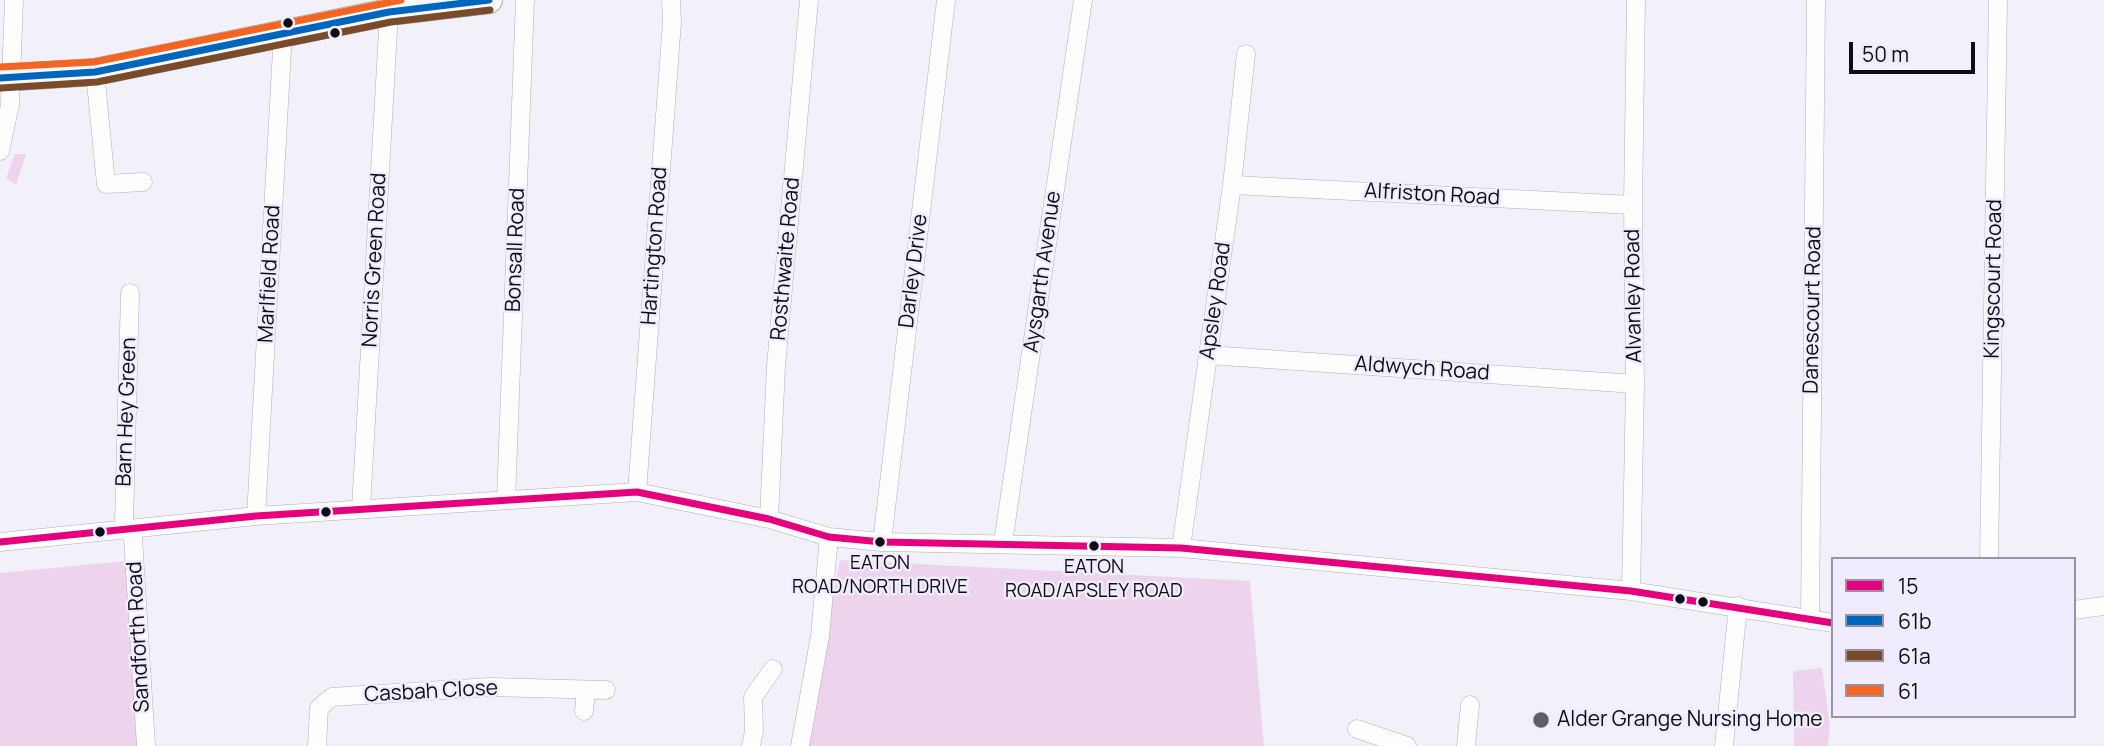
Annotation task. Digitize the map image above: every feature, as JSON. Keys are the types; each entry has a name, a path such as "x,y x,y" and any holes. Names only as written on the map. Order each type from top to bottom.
{"street":[{"path":"0,151 14,0"},
{"path":"6,78 95,72 389,12 489,0"},
{"name":"Bonsall Road","path":"506,500 526,0"},
{"name":"Hartington Road","path":"637,492 671,0"},
{"name":"Rosthwaite Road","path":"769,519 776,366 809,0"},
{"name":"Darley Drive","path":"882,542 946,0"},
{"name":"Aysgarth Avenue","path":"1003,543 1083,0"},
{"name":"Alvanley Road","path":"1631,591 1635,384 1633,205 1636,0"},
{"name":"Danescourt Road","path":"1810,620 1816,0"},
{"name":"Kingscourt Road","path":"1989,557 1998,0"},
{"name":"Norris Green Road","path":"361,509 389,12"},
{"name":"Marlfield Road","path":"256,516 283,32"},
{"name":"Apsley Road","path":"1181,548 1232,185 1246,54"},
{"path":"95,72 106,184 143,182"},
{"name":"Alfriston Road","path":"1232,185 1633,205"},
{"name":"Barn Hey Green","path":"127,530 124,522 130,293"},
{"name":"Aldwych Road","path":"1208,355 1635,384"},
{"path":"0,542 256,516 637,492 769,519 829,537 882,542 1181,548 1631,591 1831,623"},
{"name":"Sandforth Road","path":"127,530 133,538 146,746"},
{"path":"800,746 820,636 829,537"},
{"path":"1724,746 1738,606"},
{"path":"2076,610 2104,606"},
{"path":"751,746 754,731 753,697 773,669"},
{"name":"Casbah Close","path":"317,746 318,708 332,697 490,687 606,690"},
{"path":"584,711 586,690"},
{"path":"1466,746 1470,705"},
{"path":"1357,729 1408,746"}],"shaded area":[{"path":"15,154 26,154 16,185 6,178"},
{"path":"840,560 1250,581 1264,746 803,746"},
{"path":"126,561 137,746 0,746 0,573"},
{"path":"1822,668 1830,726 1828,746 1794,746 1793,671"}],"transit line":[{"name":"61","path":"0,67 94,62 401,0"},
{"name":"61b","path":"0,78 95,72 389,12 489,0"},
{"name":"61a","path":"1,88 97,82 391,22 490,10"},
{"name":"15","path":"0,542 256,516 637,492 769,519 829,537 882,542 1181,548 1631,591 1831,623"}],"place":[{"name":"EATON ROAD/NORTH DRIVE","path":"880,542"},
{"name":"EATON ROAD/APSLEY ROAD","path":"1094,546"},
{"name":"Alder Grange Nursing Home","path":"1541,720"}]}
